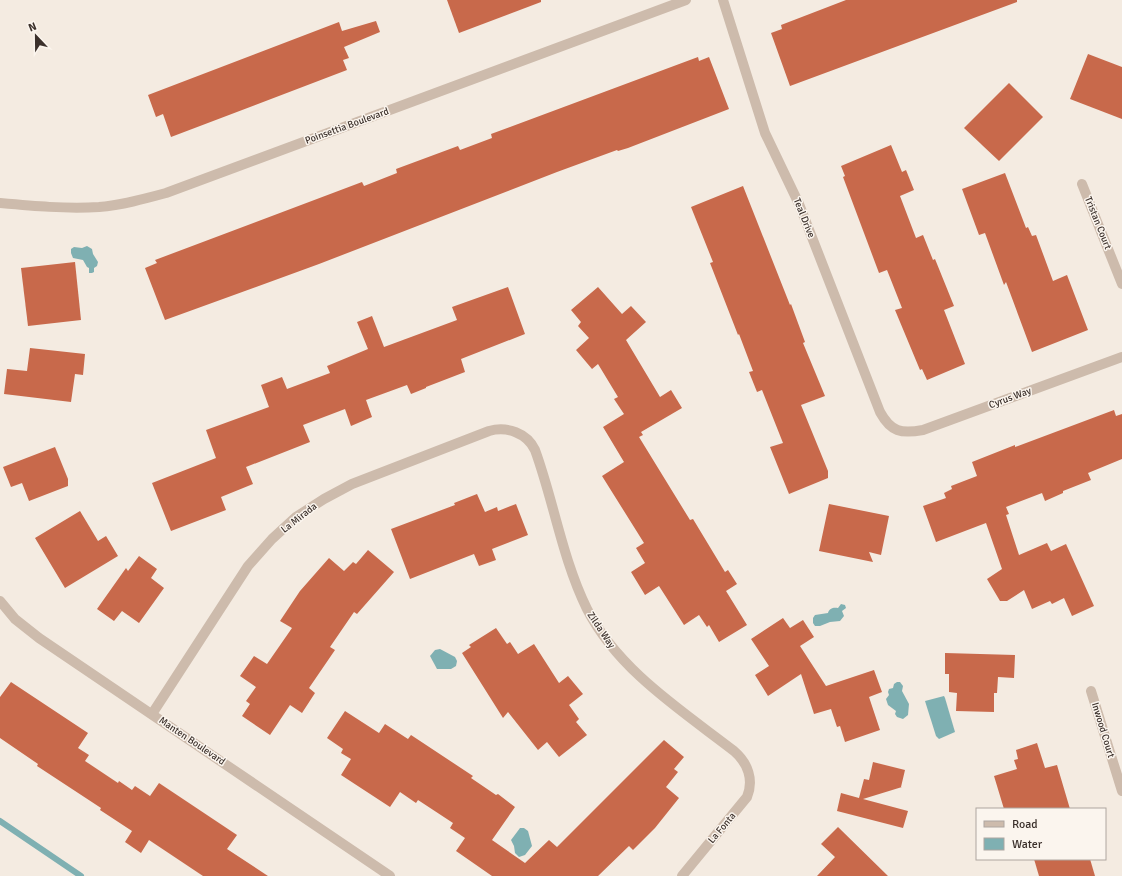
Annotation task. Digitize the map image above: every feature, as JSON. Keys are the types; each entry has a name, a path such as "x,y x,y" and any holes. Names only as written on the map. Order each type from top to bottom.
{"street":[{"name":"Poinsettia Boulevard","path":"0,203 37,207 98,207 134,201 166,193 686,0"},
{"name":"Teal Drive","path":"723,0 765,133 799,204 880,412 890,426 897,430"},
{"name":"Tristan Court","path":"1082,184 1122,284"},
{"name":"Cyrus Way","path":"897,430 906,432 923,430 1122,357"},
{"name":"La Mirada","path":"152,714 248,566 272,539 296,517 324,499 352,484 489,431 506,429 524,436"},
{"name":"Zilda Way","path":"524,436 532,444 535,450 568,560 581,595 595,623 613,648 650,685 739,756 748,769 750,776"},
{"name":"Manten Boulevard","path":"0,601 15,618 31,632 390,876"},
{"name":"Inwood Court","path":"1091,691 1122,791"},
{"name":"La Fonta","path":"682,876 747,797 750,787 750,776"}],"water":[{"path":"87,246 92,249 98,262 97,266 94,268 94,272 92,273 89,273 89,268 83,260 73,258 71,253 71,249 74,247 82,248"},
{"path":"841,604 845,605 846,608 842,611 844,616 840,621 815,626 813,623 813,618 815,615 828,613 833,608 838,608"},
{"path":"440,649 455,657 457,661 456,666 451,669 437,669 430,656 435,650"},
{"path":"900,682 903,686 902,691 909,704 908,715 903,719 897,717 895,714 896,711 888,705 886,699 889,695 889,689 893,688 894,684"},
{"path":"944,696 955,732 939,739 936,736 925,701"},
{"path":"520,828 524,828 528,831 532,846 525,855 519,857 515,853 511,840"}],"building":[{"path":"447,0 541,0 541,2 459,33"},
{"path":"846,0 1017,0 1017,2 790,86 771,33 782,29 781,25"},
{"path":"376,21 380,32 344,47 349,58 343,60 347,70 171,137 163,114 156,117 148,95 339,22 342,31"},
{"path":"1088,54 1122,67 1122,119 1070,99"},
{"path":"698,57 699,61 709,57 729,109 628,148 617,150 557,172 319,264 165,320 145,268 157,263 155,260 362,182 364,186 397,173 396,169 458,146 460,150 492,138 491,134"},
{"path":"1009,83 1043,117 999,161 964,128"},
{"path":"891,145 902,172 906,170 914,190 900,196 916,238 923,235 933,260 935,259 954,306 944,310 965,364 927,380 922,369 920,370 895,310 902,308 887,270 879,273 843,177 845,176 841,166"},
{"path":"1005,173 1026,228 1028,227 1032,236 1036,235 1053,281 1067,275 1088,330 1032,352 1006,282 1004,285 985,233 979,235 962,189"},
{"path":"743,186 790,305 791,304 805,342 803,343 825,396 801,405 828,471 828,478 789,494 770,447 783,443 762,390 757,392 749,372 753,371 710,263 713,262 691,207"},
{"path":"75,262 81,320 28,326 21,268"},
{"path":"508,287 525,334 461,359 465,372 411,394 407,385 366,400 372,417 351,426 345,409 303,425 310,442 246,467 253,484 221,497 226,510 171,531 152,483 216,458 206,430 269,407 261,385 282,377 287,389 330,373 327,366 368,349 357,322 372,316 384,347 457,320 452,307"},
{"path":"598,287 622,314 631,306 646,322 626,340 660,397 671,390 682,408 641,432 643,435 639,437 690,520 693,519 725,572 728,570 737,584 726,591 747,625 719,642 709,625 707,627 699,615 684,625 659,586 645,595 631,572 645,563 636,548 644,543 602,476 624,462 603,427 624,414 614,399 618,397 598,364 592,369 576,350 589,338 578,326 581,322 571,310"},
{"path":"30,348 85,354 83,375 75,374 71,402 4,394 7,369 27,371"},
{"path":"1114,410 1116,416 1122,414 1122,459 1088,473 1091,480 1063,491 1063,493 1045,501 1042,493 1006,507 1009,514 1006,515 1019,555 1047,543 1051,551 1066,544 1094,606 1072,616 1064,598 1052,604 1050,601 1032,609 1024,590 1007,601 1000,601 987,579 1002,569 986,523 936,542 923,506 946,498 944,493 952,489 951,486 977,476 972,462"},
{"path":"55,447 68,479 68,486 29,501 22,483 11,487 3,467"},
{"path":"477,494 485,512 497,507 498,511 516,504 528,535 492,549 496,560 479,566 474,554 410,579 391,529 455,505 454,503"},
{"path":"829,504 889,516 881,555 869,552 873,562 819,551"},
{"path":"80,511 98,541 106,536 118,556 65,588 35,538"},
{"path":"368,550 394,572 357,614 354,612 330,647 335,650 309,688 315,693 302,713 290,705 270,735 242,716 250,704 246,701 256,687 240,676 254,656 267,664 292,628 280,621 300,591 329,558 344,571 353,562 356,564"},
{"path":"139,556 157,569 151,578 164,588 139,623 122,611 114,621 97,609 126,568 128,571"},
{"path":"783,618 790,628 803,620 814,637 800,646 826,686 874,670 882,692 869,697 880,730 845,742 840,726 837,727 831,709 814,714 801,674 768,696 755,675 769,666 751,639"},
{"path":"496,628 507,644 510,642 518,654 534,644 559,683 568,676 583,694 569,705 579,719 576,722 587,735 559,757 547,742 538,750 508,712 503,718 462,653 471,647 469,645"},
{"path":"945,653 1015,655 1014,678 998,677 997,693 994,693 994,712 956,711 957,693 949,692 949,674 945,674"},
{"path":"11,682 88,733 78,748 89,755 85,761 118,783 119,781 132,790 135,786 150,796 159,783 237,835 227,849 268,876 203,876 149,840 141,853 125,842 132,831 100,810 101,808 37,766 38,764 0,738 0,697"},
{"path":"345,711 379,733 385,724 408,739 411,735 473,776 471,778 496,795 498,794 515,807 492,840 525,863 549,840 557,847 664,740 684,757 674,769 678,772 666,787 679,798 655,828 633,850 629,846 598,876 492,876 456,851 465,838 450,828 453,823 418,800 416,803 400,792 390,807 341,775 351,759 341,753 343,749 327,738"},
{"path":"1037,743 1045,768 1057,765 1070,808 1004,808 994,776 1017,769 1014,760 1018,759 1016,750"},
{"path":"873,762 905,770 902,787 863,799 908,811 903,828 837,811 841,793 859,798 864,779 869,780"},
{"path":"838,827 888,876 817,876 835,857 821,844"},
{"path":"1034,860 1090,860 1095,876 1039,876"}],"waterway":[{"path":"0,821 81,876"}]}
